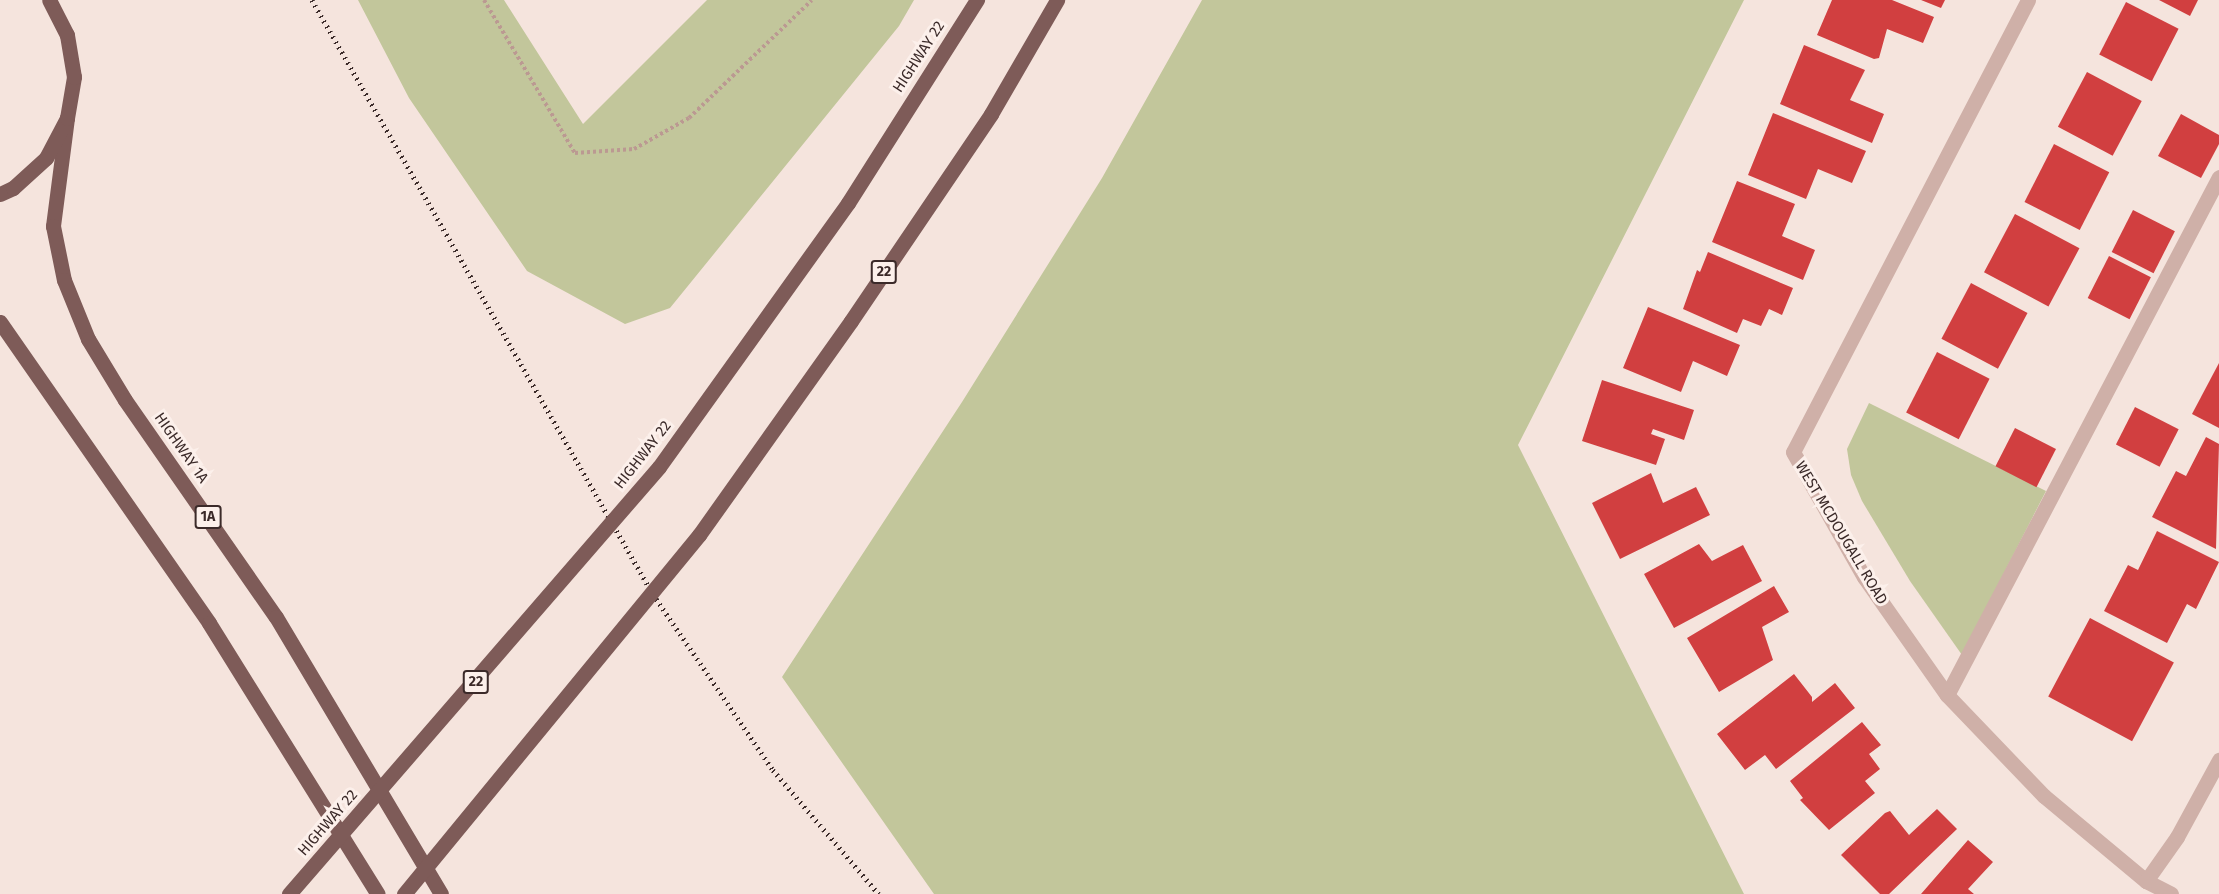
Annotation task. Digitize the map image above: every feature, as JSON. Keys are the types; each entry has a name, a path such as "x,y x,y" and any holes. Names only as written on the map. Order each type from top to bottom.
{"main road":[{"name":"HIGHWAY 1A","path":"49,0 67,35 74,77 53,226 64,280 88,339 125,400 276,617 441,894"},
{"name":"HIGHWAY 22","path":"289,894 659,467 848,202 977,0"},
{"name":"22","path":"404,894 699,535 851,321 991,114 1057,0"},
{"path":"0,194 13,188 46,158 67,118"},
{"path":"0,322 209,623 378,894"}],"street":[{"name":"WEST MCDOUGALL ROAD","path":"2028,0 1793,452 1864,577 1947,695 2044,796 2146,881 2171,894"},
{"path":"1947,695 2219,177"},
{"path":"2146,881 2177,837 2219,760"}],"path":[{"path":"484,0 575,153 634,149 689,118 812,0"}],"green space":[{"path":"358,0 504,0 583,124 707,0 914,0 899,26 670,308 625,324 527,271 409,98"},
{"path":"1202,0 1744,0 1518,445 1744,894 934,894 782,677 962,402 1102,178"},
{"path":"1869,403 2046,491 1962,655 1910,581 1862,501 1851,475 1847,449"}],"building":[{"path":"1832,0 1892,0 1934,17 1923,43 1887,29 1879,58 1874,59 1817,35"},
{"path":"1921,0 1945,0 1941,8"},
{"path":"2159,0 2198,0 2190,16"},
{"path":"2126,2 2179,29 2152,81 2099,55"},
{"path":"1804,45 1865,70 1850,100 1884,114 1872,143 1780,104"},
{"path":"2087,72 2142,101 2113,156 2058,127"},
{"path":"1773,113 1866,151 1852,183 1818,169 1806,199 1748,175"},
{"path":"2181,114 2219,135 2219,144 2201,178 2158,156"},
{"path":"2054,144 2109,172 2080,230 2024,202"},
{"path":"1737,181 1795,204 1782,236 1815,250 1803,280 1712,242"},
{"path":"2133,210 2175,231 2154,273 2112,252"},
{"path":"2015,214 2079,248 2048,307 1984,272"},
{"path":"1708,252 1793,288 1782,315 1769,309 1761,326 1743,319 1737,333 1683,309 1697,270 1700,272"},
{"path":"2109,256 2151,277 2130,319 2088,298"},
{"path":"1971,283 2028,313 1998,369 1941,339"},
{"path":"1648,307 1740,345 1727,376 1693,361 1681,392 1623,368"},
{"path":"1937,352 1990,379 1959,439 1906,413"},
{"path":"2219,363 2219,428 2192,414"},
{"path":"1602,380 1694,410 1684,440 1653,429 1651,434 1665,439 1656,465 1582,441"},
{"path":"2135,407 2179,429 2160,467 2116,444"},
{"path":"2015,428 2056,449 2036,487 1995,466"},
{"path":"2206,437 2219,444 2216,549 2152,517 2176,471 2186,476"},
{"path":"1651,473 1663,503 1696,487 1710,515 1620,559 1592,503"},
{"path":"2157,531 2219,562 2196,609 2187,604 2167,643 2104,611 2128,565 2138,570"},
{"path":"1699,544 1712,561 1743,545 1762,581 1674,628 1644,574"},
{"path":"1774,586 1789,612 1762,627 1773,660 1719,692 1687,638"},
{"path":"2090,618 2174,663 2132,741 2048,697"},
{"path":"1794,674 1812,697 1812,702 1835,683 1855,708 1776,769 1765,755 1745,770 1717,734"},
{"path":"1862,722 1881,745 1869,754 1880,769 1865,781 1875,793 1829,830 1800,800 1803,798 1790,781"},
{"path":"1937,809 1957,829 1889,894 1880,894 1841,855 1885,813 1890,811 1909,835"},
{"path":"1968,840 1993,862 1968,889 1974,894 1921,894"}],"railway":[{"path":"312,0 653,594 773,770 879,894"}]}
